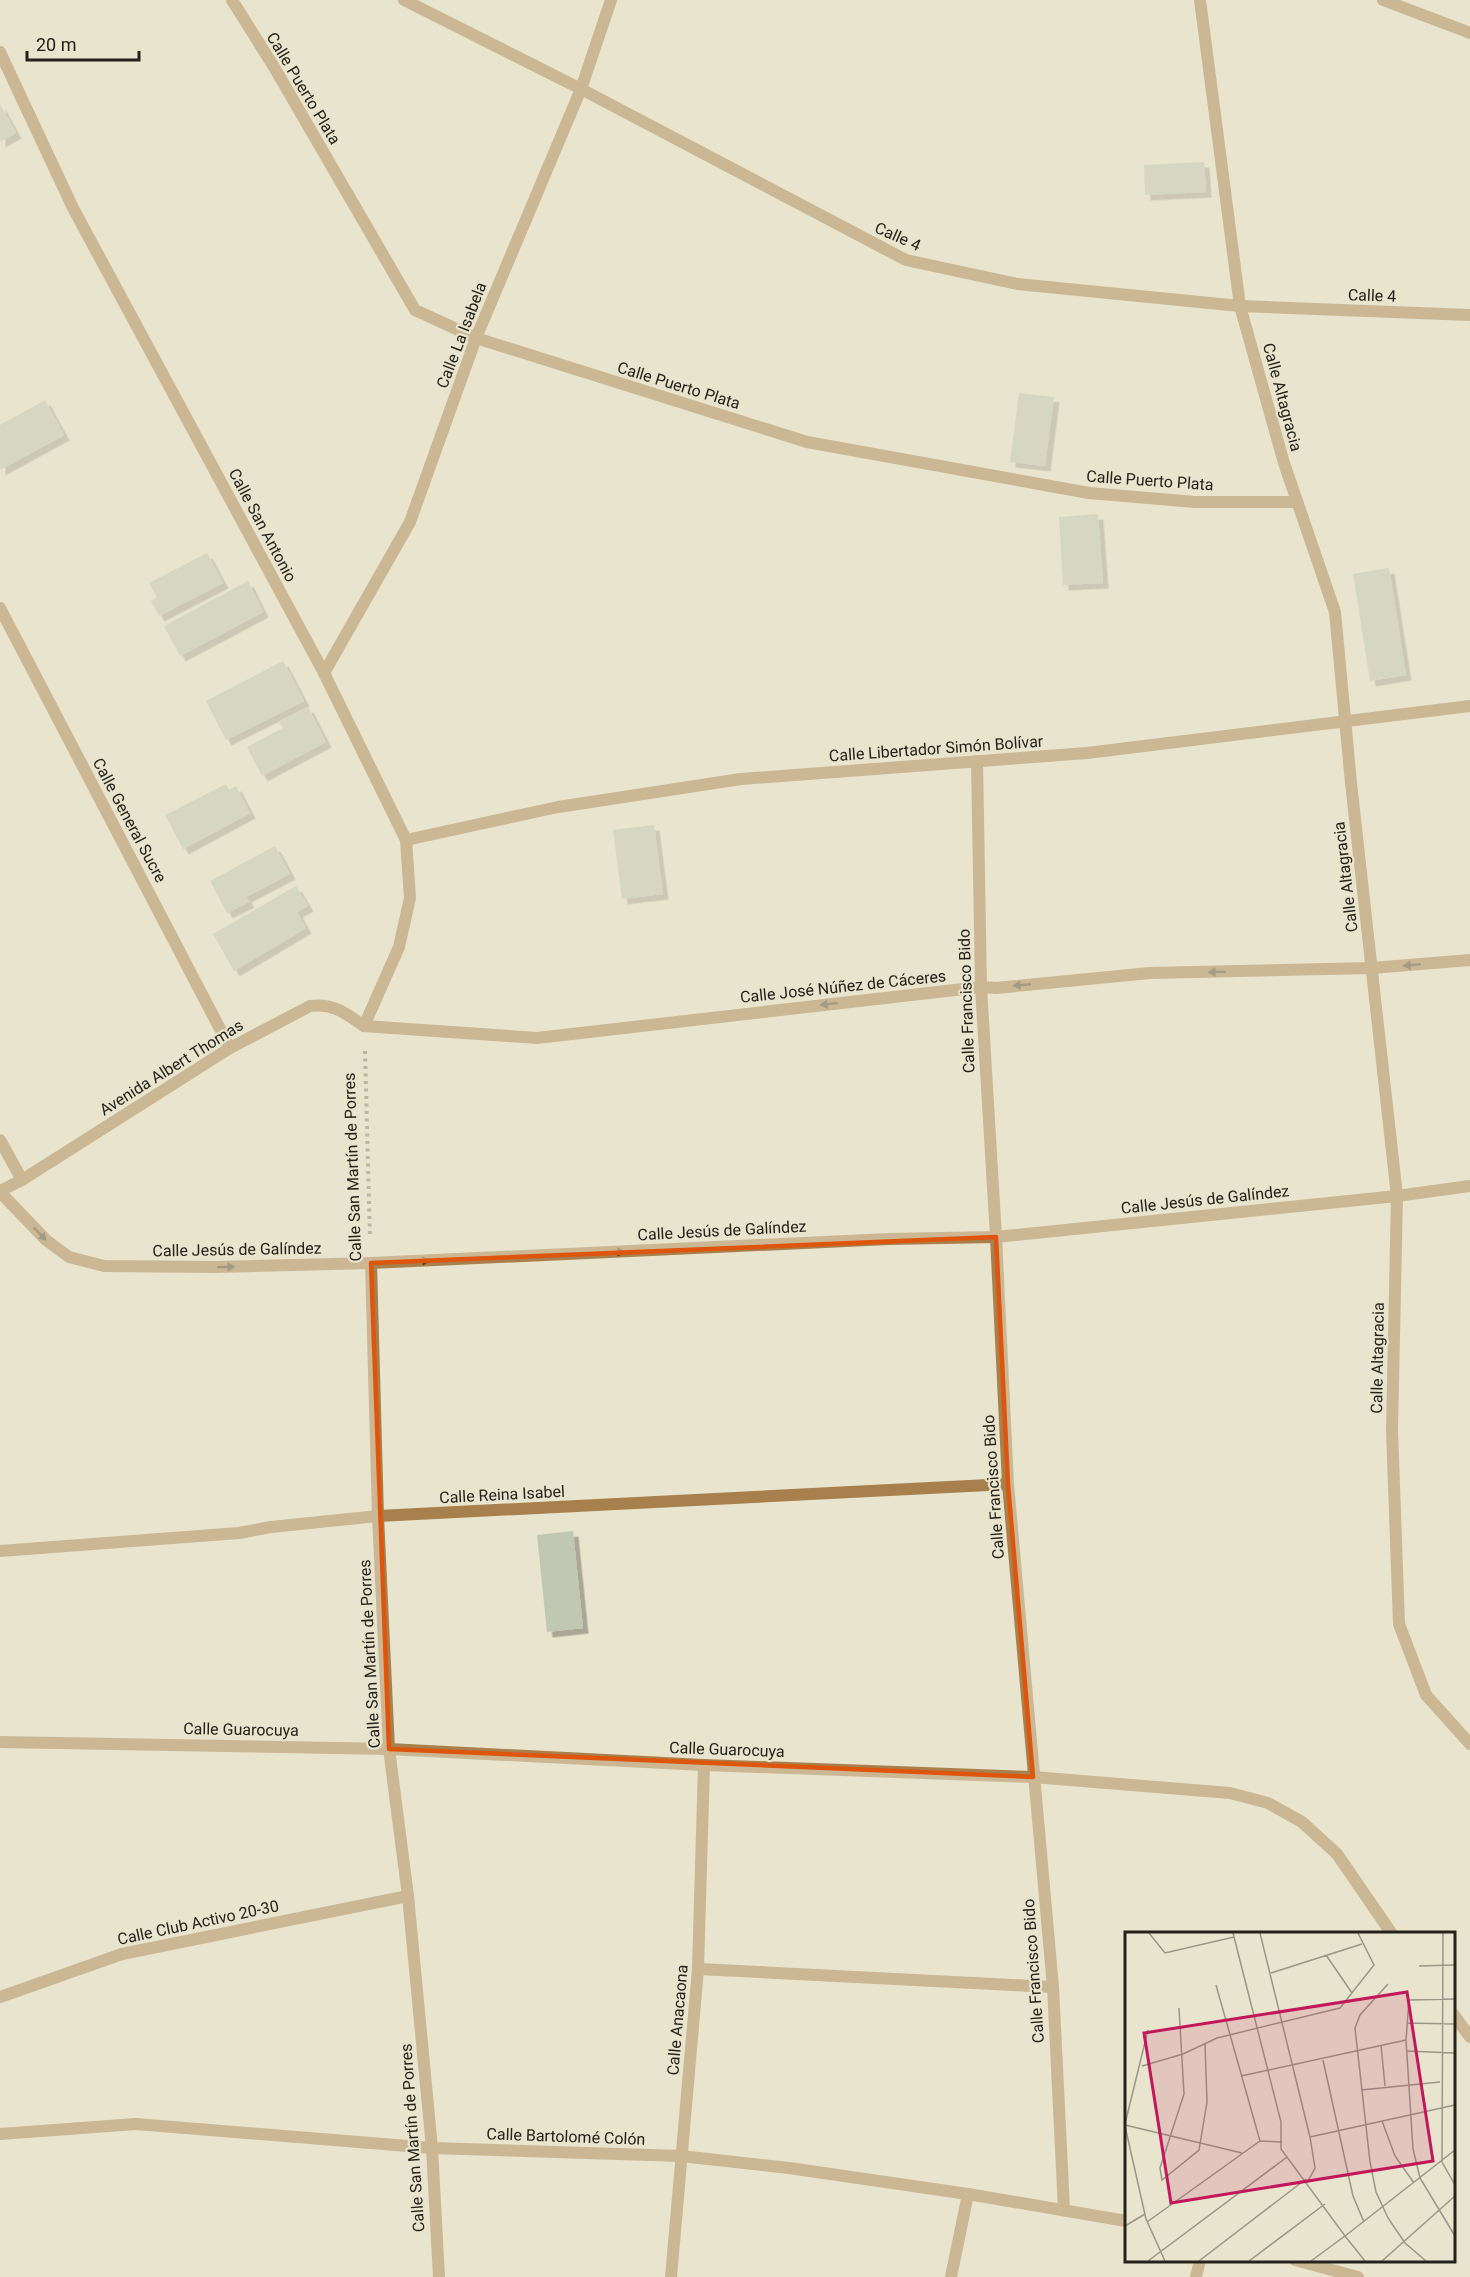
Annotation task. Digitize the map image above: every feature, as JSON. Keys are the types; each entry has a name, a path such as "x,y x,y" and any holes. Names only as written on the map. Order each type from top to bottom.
{"street":[{"name":"Calle Puerto Plata","path":"232,0 274,67 415,310 476,338 807,442 1089,493 1195,502 1297,502"},
{"name":"Calle 4","path":"404,0 582,89 906,260 1017,284 1240,306 1470,315"},
{"name":"Calle La Isabela","path":"324,673 410,522 476,338 582,89 611,0"},
{"name":"Calle Altagracia","path":"1200,0 1240,306 1284,463 1335,612 1397,1196 1392,1430 1399,1624 1426,1695 1470,1744"},
{"path":"1383,0 1470,33"},
{"name":"Calle San Antonio","path":"0,52 73,208 324,673 406,840 410,898 399,947 364,1026"},
{"name":"Calle General Sucre","path":"0,608 230,1048"},
{"name":"Calle Libertador Simón Bolívar","path":"406,840 558,807 741,779 1087,753 1470,706"},
{"name":"Calle Francisco Bido","path":"977,761 981,987 1008,1484 1053,1987 1064,2209"},
{"name":"Calle José Núñez de Cáceres","path":"364,1026 537,1038 981,987 996,988 1150,973 1372,968 1470,960"},
{"name":"Avenida Albert Thomas","path":"0,1191 22,1180 230,1048 310,1006 324,1004 340,1010 364,1026"},
{"path":"0,1140 22,1180"},
{"name":"Calle Jesús de Galíndez","path":"0,1191 46,1240 69,1257 104,1266 216,1267 371,1263 878,1240 996,1238 1397,1196 1470,1186"},
{"name":"Calle San Martín de Porres","path":"371,1263 378,1516 389,1749 408,1896 432,2148 439,2277"},
{"name":"Calle Reina Isabel","path":"0,1551 239,1533 271,1527 378,1516 1008,1484"},
{"name":"Calle Guarocuya","path":"0,1742 389,1749 704,1765 1033,1777 1230,1793 1268,1803 1302,1822 1337,1854 1391,1932"},
{"name":"Calle Anacaona","path":"671,2277 698,1969 704,1765"},
{"name":"Calle Club Activo 20-30","path":"0,1997 122,1954 408,1896"},
{"path":"698,1969 1053,1987"},
{"path":"1455,2016 1470,2037"},
{"name":"Calle Bartolomé Colón","path":"0,2134 136,2124 432,2148 681,2156 789,2168 968,2194 1064,2209 1125,2222"},
{"path":"951,2277 968,2194"},
{"path":"1196,2277 1200,2262"},
{"path":"1302,2262 1358,2277"}],"path":[{"name":"Calle San Martín de Porres","path":"364,1026 371,1263"}],"highlighted area":[{"path":"996,1237 1008,1484 1033,1777 389,1749 371,1263"}],"building":[{"path":"0,104 16,133 0,142"},
{"path":"1204,162 1206,192 1145,195 1144,165"},
{"path":"1019,393 1054,397 1045,466 1010,462"},
{"path":"45,400 64,435 0,470 0,425"},
{"path":"1098,514 1103,583 1063,585 1059,517"},
{"path":"207,553 223,583 159,616 151,601 157,597 149,583"},
{"path":"1389,568 1406,675 1370,681 1353,574"},
{"path":"248,581 263,612 180,656 164,626"},
{"path":"283,661 304,701 226,740 206,701"},
{"path":"308,707 326,742 262,776 247,747 283,728 279,722"},
{"path":"226,784 229,790 236,786 250,813 183,849 165,815"},
{"path":"654,825 663,894 622,899 613,830"},
{"path":"275,846 290,874 246,897 249,902 227,913 210,881"},
{"path":"296,886 308,906 297,912 306,928 234,971 213,934"},
{"path":"573,1531 583,1628 547,1632 537,1535"}]}
